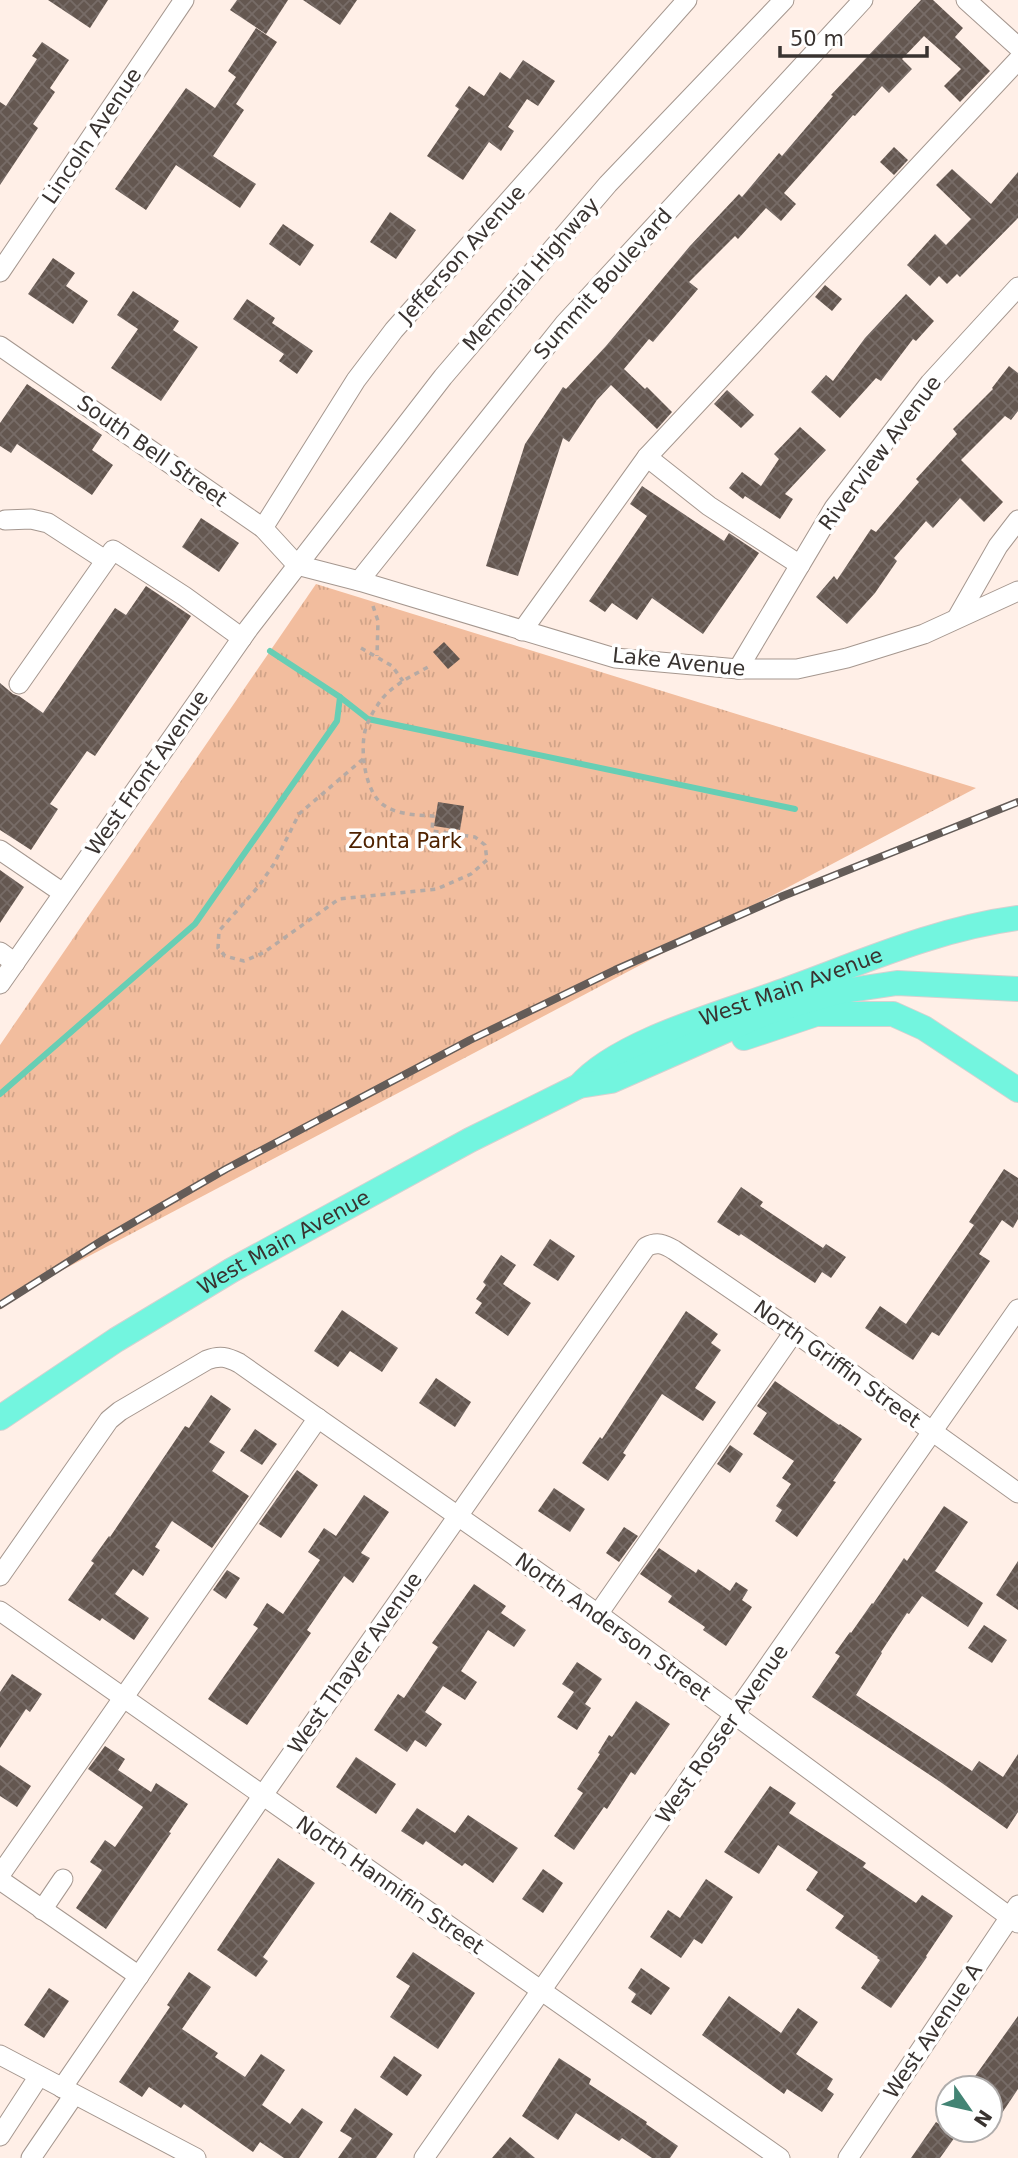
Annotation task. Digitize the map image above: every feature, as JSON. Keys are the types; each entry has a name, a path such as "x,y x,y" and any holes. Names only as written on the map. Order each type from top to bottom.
{"main road":[{"name":"West Main Avenue","path":"0,1418 116,1340 232,1269 470,1140 579,1086 603,1064 660,1035 939,934 1018,918"},
{"name":"West Main Avenue","path":"579,1086 611,1081 777,1009 855,988 915,983 1018,989"},
{"path":"659,1061 704,1051 816,1014 894,1014 923,1028 1018,1090"}],"street":[{"name":"Lincoln Avenue","path":"0,272 184,0"},
{"name":"Jefferson Avenue","path":"263,528 356,380 394,330 687,0"},
{"name":"Memorial Highway","path":"297,565 443,377 608,184 784,0"},
{"name":"Summit Boulevard","path":"359,581 565,323 863,0"},
{"path":"966,0 1018,47"},
{"path":"522,631 647,457 1018,60"},
{"name":"Riverview Avenue","path":"738,669 834,508 930,383 1018,287"},
{"name":"South Bell Street","path":"0,346 263,528 297,565"},
{"path":"647,457 709,506 800,565"},
{"path":"5,520 31,519 48,523 105,560"},
{"path":"957,618 998,546 1018,520"},
{"path":"19,684 113,550 242,638"},
{"name":"Lake Avenue","path":"297,565 615,658 738,669 797,669 847,658 923,634 1018,591"},
{"name":"West Front Avenue","path":"0,984 7,958 63,893 242,638 297,565"},
{"path":"0,850 63,893"},
{"name":"North Griffin Street","path":"653,1243 660,1243 674,1250 794,1332 1018,1493"},
{"name":"West Thayer Avenue","path":"31,2158 139,1976 634,1263 646,1247 653,1243"},
{"name":"West Rosser Avenue","path":"424,2158 1018,1309"},
{"path":"598,1614 794,1332"},
{"name":"North Anderson Street","path":"0,1576 109,1420 207,1360 218,1356 228,1358 239,1363 598,1614 1015,1915"},
{"path":"0,1875 318,1419"},
{"name":"North Hannifin Street","path":"0,1611 780,2158"},
{"path":"42,1910 63,1879"},
{"path":"0,1880 139,1976"},
{"name":"West Avenue A","path":"848,2158 1015,1915"},
{"path":"0,2055 197,2158"},
{"path":"0,2136 39,2076"}],"path":[{"path":"364,603 374,606 378,621 377,656"},
{"path":"361,648 392,666 403,681"},
{"path":"363,759 299,814 274,864 258,887 219,931 218,947 225,956 244,961 263,953 339,899 437,889 471,874 487,860 485,845 475,837 432,831 433,816 410,814 385,806 372,793 363,759 365,730 377,705 391,690 429,667"}],"green space":[{"name":"Zonta Park","path":"316,584 976,788 0,1303 0,1045"}],"building":[{"path":"48,0 108,0 90,28"},
{"path":"237,0 288,0 266,34 230,10"},
{"path":"303,0 357,0 340,25"},
{"path":"921,0 933,0 963,28 955,37 990,71 960,102 944,86 961,69 924,36 902,59 912,69 889,93 882,86 784,193 796,204 781,221 766,208 738,239 735,236 689,282 698,289 653,342 649,339 624,369 672,412 657,429 611,385 597,400 569,442 563,438 518,576 486,566 525,444 563,387 566,389 606,346 690,246 739,194 742,197 779,153 782,156 833,96 831,95"},
{"path":"256,28 277,42 236,104 244,110 213,156 256,184 240,208 176,165 146,210 115,189 186,88 215,108 236,77 228,71"},
{"path":"42,42 69,60 50,88 55,92 33,124 38,128 0,185 0,102 6,106 37,59 32,56"},
{"path":"523,60 555,81 538,106 527,99 508,127 514,131 501,151 489,142 463,180 427,156 459,109 455,106 469,86 484,96 500,72 510,79"},
{"path":"894,147 908,160 894,175 880,162"},
{"path":"952,169 991,204 1018,172 1018,218 960,277 957,274 947,284 939,276 930,286 907,265 935,234 946,245 971,219 936,185"},
{"path":"390,212 416,230 396,259 370,242"},
{"path":"283,224 314,245 300,266 269,244"},
{"path":"53,258 75,273 66,286 88,301 73,324 28,294"},
{"path":"825,285 842,299 832,311 815,297"},
{"path":"133,291 179,321 173,330 198,347 161,401 111,368 138,329 117,315"},
{"path":"906,294 934,321 916,341 913,339 881,381 876,378 840,418 811,392 826,375 833,381 865,338"},
{"path":"247,299 275,318 272,323 313,351 297,374 279,361 284,354 233,319"},
{"path":"1009,366 1018,373 1018,411 1011,420 1005,416 961,460 1003,502 984,522 960,498 933,528 926,521 894,558 897,561 875,593 847,624 816,597 834,576 837,580 871,529 876,532 919,482 916,479 957,434 953,429 993,389"},
{"path":"27,384 102,435 92,450 113,465 92,495 17,444 11,453 0,446 0,423"},
{"path":"727,390 754,415 741,428 714,404"},
{"path":"800,427 826,450 785,494 793,499 780,519 745,496 743,499 729,488 742,472 761,486 779,459 774,454"},
{"path":"642,486 724,541 729,533 759,553 703,634 652,598 637,620 612,603 605,612 589,601 647,516 630,504"},
{"path":"201,518 239,543 219,572 182,547"},
{"path":"146,586 191,616 95,756 87,751 50,804 58,809 31,850 0,830 0,683 43,713 115,608 126,615"},
{"path":"444,642 460,659 448,669 433,652"},
{"path":"438,802 464,806 460,830 434,826"},
{"path":"0,870 24,887 0,923"},
{"path":"1004,1169 1018,1178 1018,1219 1013,1228 1002,1220 979,1254 990,1261 939,1336 932,1332 913,1360 865,1328 880,1306 906,1324 974,1225 969,1222"},
{"path":"741,1187 763,1202 760,1206 823,1248 826,1244 846,1257 831,1278 822,1272 815,1283 741,1234 739,1236 717,1222"},
{"path":"550,1239 575,1256 558,1281 533,1265"},
{"path":"501,1255 516,1265 503,1284 531,1303 508,1336 475,1313 482,1303 476,1299 486,1285 483,1282"},
{"path":"342,1310 398,1348 382,1372 350,1351 338,1367 314,1351"},
{"path":"686,1311 718,1334 711,1343 721,1350 695,1388 716,1402 703,1421 662,1394 608,1481 582,1463 600,1437 602,1439"},
{"path":"436,1378 471,1402 455,1427 419,1403"},
{"path":"775,1381 862,1439 833,1481 836,1482 797,1537 775,1521 782,1510 776,1506 791,1484 782,1478 794,1461 753,1434 767,1413 757,1406"},
{"path":"211,1395 231,1409 209,1442 225,1452 212,1471 249,1496 212,1548 172,1521 155,1547 160,1550 143,1576 133,1569 115,1594 149,1618 134,1640 102,1618 100,1621 68,1600 94,1563 91,1561 185,1426 189,1428"},
{"path":"255,1429 277,1444 262,1465 240,1451"},
{"path":"730,1445 743,1454 730,1473 717,1464"},
{"path":"297,1470 318,1485 281,1538 259,1524"},
{"path":"554,1488 585,1509 570,1532 538,1511"},
{"path":"364,1495 389,1512 361,1553 370,1558 353,1583 344,1576 307,1630 311,1633 247,1725 208,1699 258,1628 253,1625 267,1603 283,1614 320,1560 308,1552 324,1528 336,1536"},
{"path":"944,1506 968,1522 935,1571 983,1603 968,1627 922,1596 881,1652 856,1695 972,1771 979,1761 1003,1777 1018,1754 1018,1812 1007,1829 812,1697 840,1656 835,1653 904,1558 907,1561"},
{"path":"624,1527 638,1536 619,1562 606,1553"},
{"path":"659,1548 696,1573 698,1569 730,1591 736,1582 748,1590 742,1600 752,1607 726,1646 703,1630 705,1627 668,1602 672,1596 640,1574"},
{"path":"1018,1561 1018,1610 996,1595"},
{"path":"227,1570 240,1578 226,1599 213,1590"},
{"path":"474,1584 506,1606 501,1613 526,1630 514,1647 488,1630 461,1671 477,1682 465,1700 443,1686 425,1712 442,1724 426,1747 415,1740 407,1752 374,1730 398,1694 404,1698 438,1647 432,1643"},
{"path":"984,1625 1007,1640 992,1663 968,1648"},
{"path":"577,1662 602,1679 585,1704 591,1708 577,1730 557,1717 574,1692 562,1684"},
{"path":"12,1674 42,1694 30,1712 26,1709 0,1748 0,1692"},
{"path":"636,1701 670,1724 635,1775 631,1772 607,1809 604,1807 574,1850 554,1836 583,1793 577,1789 600,1754 598,1753"},
{"path":"105,1746 125,1759 118,1770 151,1792 156,1783 188,1804 106,1929 76,1908 102,1870 90,1862 105,1840 115,1847 143,1807 88,1769"},
{"path":"356,1757 396,1784 376,1814 336,1787"},
{"path":"0,1765 31,1786 17,1807 0,1796"},
{"path":"770,1786 796,1803 789,1813 866,1863 863,1867 916,1903 922,1895 953,1916 891,2008 861,1988 880,1960 878,1957 835,1928 844,1916 806,1890 818,1872 778,1845 759,1874 724,1852"},
{"path":"417,1808 455,1833 468,1815 518,1848 493,1883 465,1863 462,1866 426,1841 423,1845 401,1831"},
{"path":"278,1858 315,1883 263,1957 268,1961 256,1977 217,1950"},
{"path":"543,1869 563,1883 543,1913 522,1899"},
{"path":"706,1879 733,1897 702,1944 694,1939 681,1958 650,1937 668,1910 680,1918"},
{"path":"413,1952 475,1993 438,2049 390,2017 410,1986 396,1977"},
{"path":"641,1968 670,1988 651,2015 631,2002 636,1994 628,1988"},
{"path":"189,1972 211,1987 182,2029 218,2053 215,2057 245,2077 261,2054 285,2070 262,2105 290,2124 302,2108 323,2122 299,2158 284,2158 260,2142 253,2152 184,2104 181,2108 149,2087 142,2097 119,2082 170,2007 167,2005"},
{"path":"49,1988 69,2001 44,2038 24,2025"},
{"path":"729,1996 781,2033 798,2008 818,2022 796,2054 833,2079 827,2089 834,2094 822,2112 787,2089 784,2094 702,2035"},
{"path":"1018,2016 1018,2089 1004,2110 1004,2074 977,2074"},
{"path":"394,2056 422,2075 407,2096 380,2077"},
{"path":"559,2058 591,2079 589,2084 678,2146 670,2158 652,2158 622,2138 619,2141 576,2113 558,2140 522,2116"},
{"path":"355,2108 393,2134 376,2158 338,2158 352,2138 340,2131"},
{"path":"934,2125 934,2144 950,2144 940,2158 911,2158"},
{"path":"510,2137 535,2158 492,2158"}],"waterway":[{"path":"0,1094 195,924 337,721 340,697 270,651"},
{"path":"340,697 368,719 795,809"}],"railway":[{"path":"0,1305 103,1240 226,1169 470,1040 615,970 783,896 1018,802"}]}
